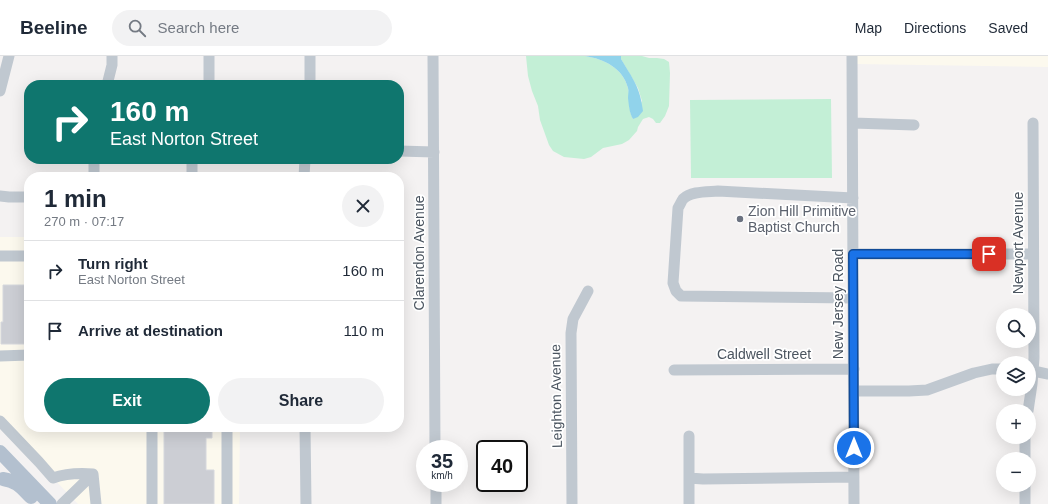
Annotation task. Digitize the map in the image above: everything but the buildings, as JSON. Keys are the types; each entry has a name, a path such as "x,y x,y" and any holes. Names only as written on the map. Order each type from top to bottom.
{"main road":[{"path":"0,452 50,504"},
{"path":"2,477 28,504"},
{"path":"2,477 12,480 38,504"}],"street":[{"path":"108,80 112,65 112,56"},
{"path":"209,56 209,80"},
{"path":"310,56 310,80"},
{"name":"Clarendon Avenue","path":"433,56 435,440"},
{"name":"New Jersey Road","path":"852,56 854,504"},
{"path":"0,91 5,62"},
{"path":"853,123 914,125"},
{"name":"Newport Avenue","path":"1031,356 1034,267 1033,123"},
{"path":"404,151 434,152"},
{"path":"853,198 718,191 696,193 687,196 682,200 678,208 673,284 676,291 681,296 853,298"},
{"path":"0,196 24,197"},
{"path":"853,254 1033,254"},
{"path":"0,256 24,256"},
{"name":"Leighton Avenue","path":"572,504 570,333 573,319 588,292"},
{"path":"0,356 24,355"},
{"name":"Caldwell Street","path":"674,370 854,369"},
{"path":"854,391 927,390 974,372 996,369"},
{"path":"1036,371 1048,374"},
{"path":"1,422 40,462 53,478 63,474 93,474"},
{"path":"152,432 152,504"},
{"path":"227,432 228,504"},
{"path":"305,432 306,504"},
{"path":"689,436 689,504"},
{"path":"62,504 93,474"},
{"path":"93,474 96,504"},
{"path":"689,478 854,477"},
{"path":"436,492 436,504"},
{"path":"1025,492 1025,504"}],"shaded area":[{"path":"856,56 1048,56 1048,67 856,64"},
{"path":"0,237 24,237 24,432 240,432 239,504 78,504 0,423"}],"green space":[{"path":"526,56 585,56 606,62 622,75 625,81 629,92 630,111 633,119 642,101 638,88 621,59 621,56 642,56 664,59 669,62 669,106 660,123 656,123 649,117 643,119 637,131 629,140 622,144 603,148 591,157 584,159 564,157 553,151 549,145 540,120 538,106 528,76"},
{"path":"831,99 832,178 691,178 690,100"}],"water":[{"path":"585,56 621,56 621,59 635,84 642,103 643,111 638,117 633,119 629,106 628,89 622,75 606,62"}],"place":[{"name":"Zion Hill Primitive Baptist Church","path":"740,219"}],"route":[{"path":"854,448 853,254 989,254"}]}
